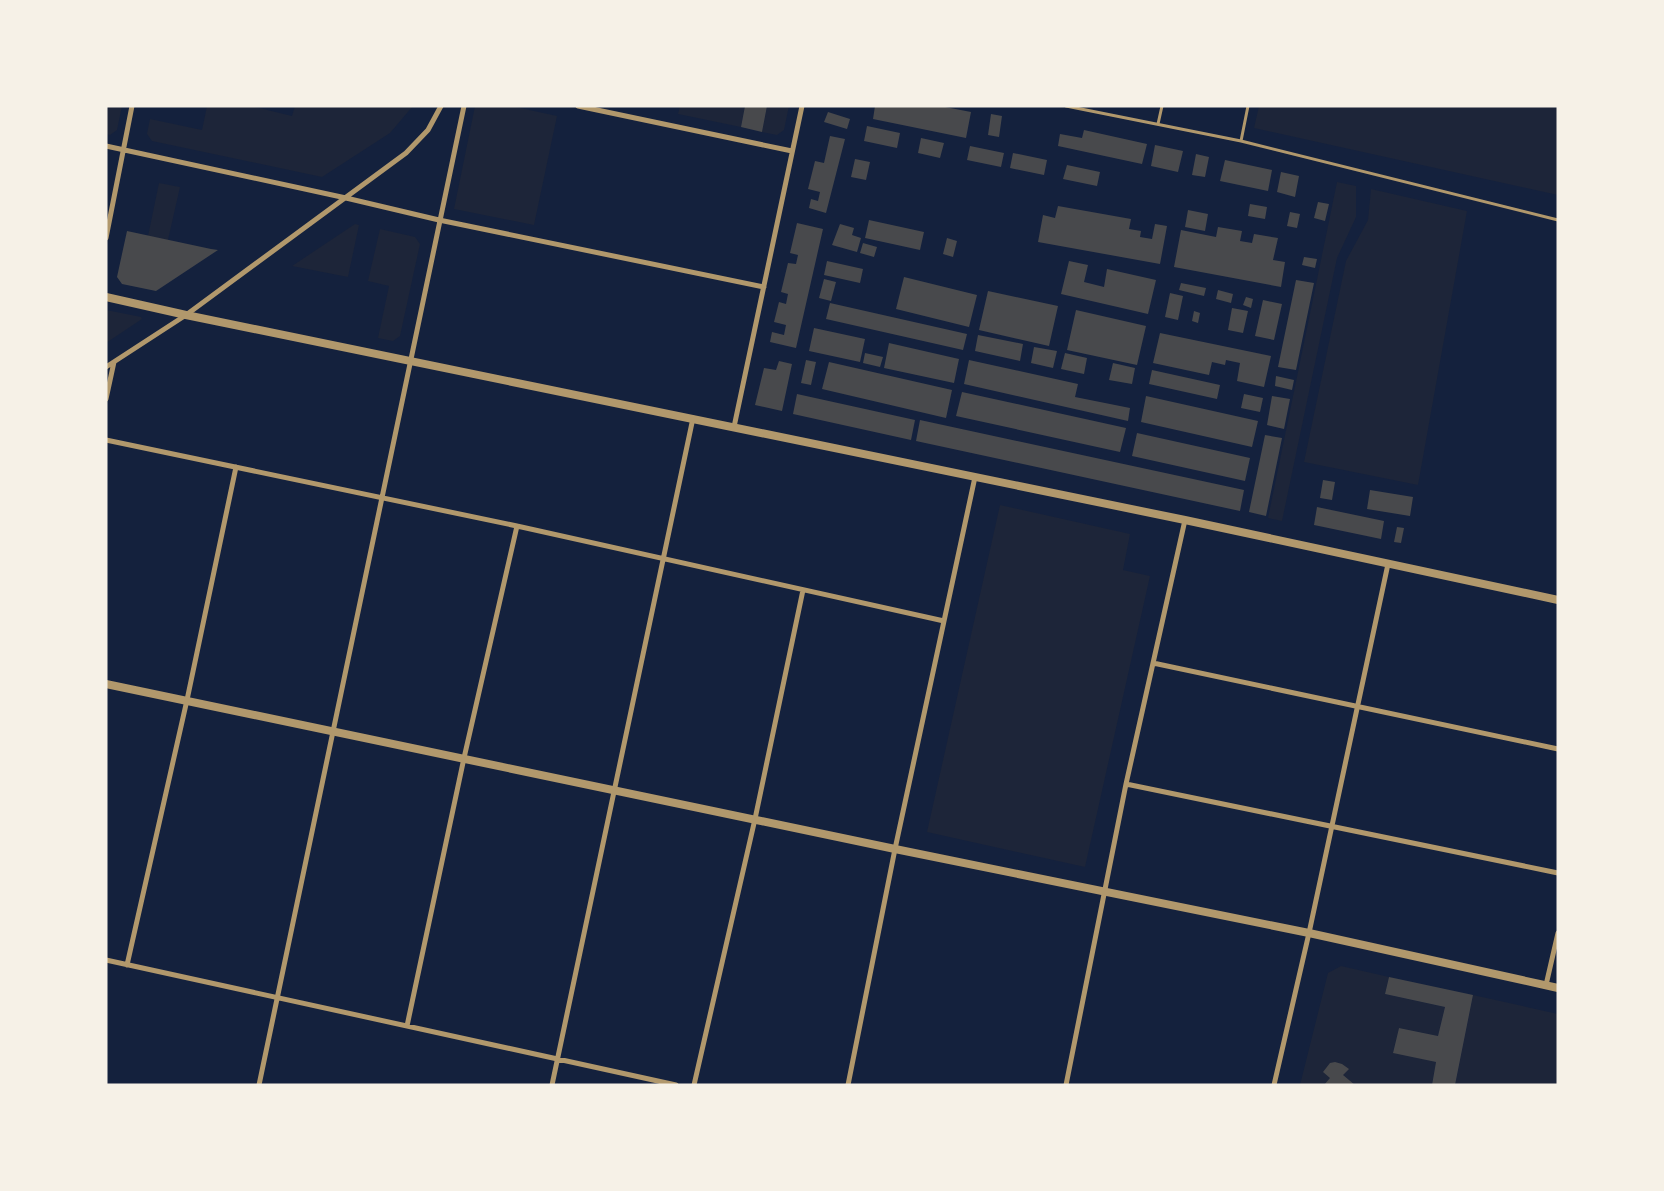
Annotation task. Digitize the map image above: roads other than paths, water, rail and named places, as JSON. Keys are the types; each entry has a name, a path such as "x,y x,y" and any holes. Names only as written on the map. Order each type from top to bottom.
{"street":[{"path":"106,238 132,106"},
{"path":"106,367 186,316 406,153 428,130 441,106"},
{"path":"259,1085 464,106"},
{"path":"578,106 792,151"},
{"path":"734,427 802,106"},
{"path":"106,146 439,220 764,287"},
{"path":"106,297 186,316 693,418 1558,600"},
{"path":"106,399 114,362"},
{"path":"552,1085 693,418"},
{"path":"106,440 517,526 944,621"},
{"path":"127,965 187,700 236,467"},
{"path":"848,1085 895,848 975,477"},
{"path":"1066,1085 1126,784 1185,520"},
{"path":"407,1026 464,758 517,526"},
{"path":"1274,1085 1309,933 1388,564"},
{"path":"694,1085 803,590"},
{"path":"1152,663 1558,749"},
{"path":"106,684 1309,933 1558,988"},
{"path":"1126,784 1558,873"},
{"path":"1546,985 1558,933"},
{"path":"106,960 676,1085"}],"lane":[{"path":"1066,106 1241,141 1558,220"},
{"path":"1158,124 1162,106"},
{"path":"1241,141 1248,106"}]}
